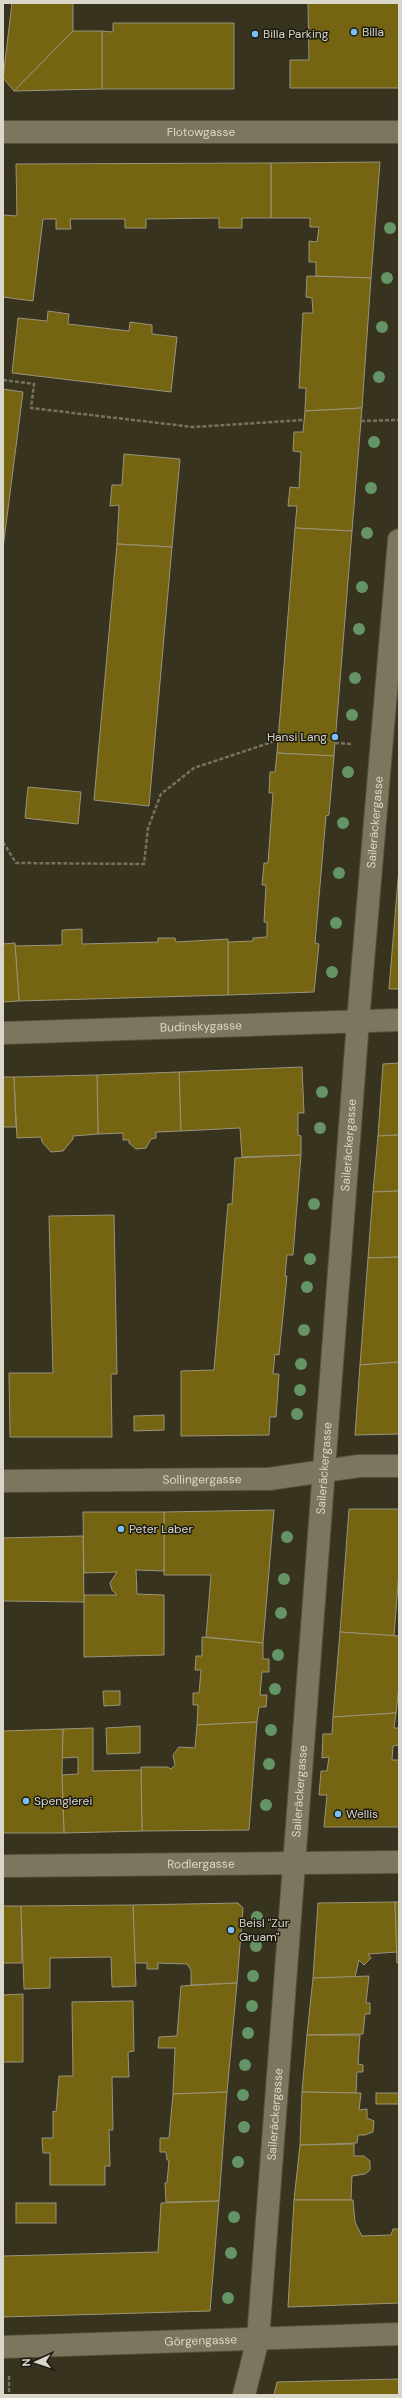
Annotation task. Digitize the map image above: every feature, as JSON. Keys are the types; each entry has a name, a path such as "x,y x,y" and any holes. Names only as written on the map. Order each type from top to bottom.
{"street":[{"name":"Flotowgasse","path":"3,132 399,132"},
{"name":"Saileräckergasse","path":"244,2395 258,2339 326,1470 358,1021 399,540"},
{"name":"Budinskygasse","path":"3,1033 399,1020"},
{"name":"Sollingergasse","path":"3,1481 269,1479 359,1466 399,1466"},
{"name":"Rodlergasse","path":"3,1866 399,1862"},
{"name":"Görgengasse","path":"3,2347 399,2334"}],"path":[{"path":"3,380 34,384 31,408 192,427 304,420"},
{"path":"361,421 399,420"},
{"path":"3,842 16,863 144,864 148,828 161,794 194,768 278,740"}],"building":[{"path":"12,3 73,3 73,31 14,91 3,78"},
{"name":"Billa","path":"308,3 399,3 399,88 290,88 290,60 309,60"},
{"path":"113,23 234,23 234,89 102,89 102,31 113,32"},
{"path":"73,31 102,31 102,89 14,91"},
{"path":"380,162 371,278 316,276 316,262 309,262 309,241 317,242 319,227 310,227 310,218 271,218 271,163"},
{"path":"271,163 271,218 242,218 242,228 219,228 219,218 146,219 146,228 125,228 125,219 70,219 71,229 56,229 56,219 43,219 33,301 3,297 3,215 17,216 16,164"},
{"path":"307,276 371,278 362,408 305,411 306,388 299,388 303,313 313,313 312,298 306,297"},
{"path":"48,311 69,314 68,324 129,331 130,322 152,325 152,334 177,337 171,392 12,373 18,318 47,321"},
{"path":"3,389 23,392 3,548"},
{"path":"362,408 352,531 295,528 297,506 288,506 290,487 299,488 301,452 293,451 294,432 303,432 305,411"},
{"path":"124,454 180,459 172,547 117,544 119,505 110,506 112,485 122,485"},
{"path":"295,528 352,531 334,756 277,753"},
{"path":"117,544 172,547 149,806 94,800"},
{"path":"277,753 334,756 329,815 326,816 315,943 319,944 314,992 228,995 228,942 253,941 253,938 267,937 267,922 264,922 266,885 262,885 264,863 268,863 273,793 269,793 270,772 275,772"},
{"path":"28,787 81,792 78,824 25,818"},
{"path":"399,868 399,989 389,989"},
{"path":"82,929 82,944 158,942 158,938 175,938 176,942 228,939 228,995 19,1001 15,946 62,945 62,930"},
{"path":"15,943 19,1001 3,1002 3,944"},
{"path":"399,1063 399,1135 378,1136 383,1064"},
{"path":"302,1067 304,1113 298,1113 298,1135 301,1136 301,1155 242,1157 240,1128 181,1131 179,1072"},
{"path":"179,1072 181,1131 156,1132 156,1138 151,1139 146,1148 136,1149 129,1143 129,1140 123,1140 123,1133 98,1134 97,1075"},
{"path":"97,1075 98,1134 73,1136 73,1139 63,1151 51,1152 42,1142 41,1137 17,1138 14,1077"},
{"path":"3,1077 14,1077 16,1127 3,1127"},
{"path":"399,1135 399,1191 373,1192 378,1136"},
{"path":"301,1155 293,1255 287,1255 285,1276 287,1276 279,1355 275,1354 273,1374 279,1374 276,1417 270,1417 269,1435 181,1436 181,1371 214,1370 228,1204 232,1204 235,1158"},
{"path":"399,1191 399,1257 368,1258 373,1192"},
{"path":"114,1215 117,1374 111,1374 112,1437 10,1437 9,1373 53,1373 49,1216"},
{"path":"399,1257 399,1362 360,1365 368,1258"},
{"path":"399,1362 399,1434 355,1435 360,1365"},
{"path":"164,1415 164,1430 134,1431 134,1416"},
{"path":"349,1509 399,1509 399,1571 394,1636 340,1632"},
{"path":"274,1510 263,1643 206,1637 211,1575 164,1575 164,1512"},
{"path":"83,1512 164,1512 164,1571 136,1570 137,1594 164,1595 164,1655 84,1657 84,1595 117,1595 112,1590 110,1583 117,1572 84,1573"},
{"path":"83,1536 84,1602 3,1601 3,1538"},
{"path":"340,1632 399,1636 399,1686 396,1713 333,1717"},
{"path":"202,1637 263,1643 263,1659 269,1659 269,1672 262,1672 260,1695 267,1695 266,1707 259,1707 257,1722 197,1725 198,1705 193,1705 193,1693 199,1693 201,1670 195,1670 196,1656 202,1656"},
{"path":"103,1691 120,1691 120,1705 104,1706"},
{"path":"396,1713 394,1728 399,1728 399,1745 393,1746 392,1760 399,1760 399,1827 324,1827 327,1795 319,1795 321,1771 327,1771 329,1757 322,1758 323,1734 332,1734 333,1717"},
{"path":"257,1722 249,1830 142,1831 141,1767 167,1767 171,1769 175,1765 173,1755 179,1747 195,1748 197,1725"},
{"path":"140,1726 140,1753 107,1754 106,1728"},
{"path":"93,1728 93,1771 141,1770 142,1831 64,1833 62,1775 78,1774 78,1757 62,1758 63,1729"},
{"path":"63,1729 62,1775 64,1833 3,1833 3,1731"},
{"path":"395,1902 397,1952 368,1954 371,1958 364,1965 359,1960 355,1977 313,1978 318,1903"},
{"path":"395,1902 399,1902 399,1963 397,1963"},
{"path":"238,1903 243,1908 237,1983 191,1985 191,1970 187,1964 158,1963 158,1969 147,1969 147,1963 135,1963 133,1905"},
{"path":"133,1905 136,1986 112,1987 111,1957 50,1958 50,1988 24,1989 21,1906"},
{"path":"3,1906 21,1906 22,1963 3,1963"},
{"path":"369,1976 366,2003 370,2003 370,2014 365,2014 363,2034 307,2035 313,1978"},
{"path":"237,1983 227,2092 173,2094 175,2048 158,2048 159,2037 177,2036 181,1986"},
{"path":"23,1994 23,2062 3,2062 3,1995"},
{"path":"133,2001 134,2051 128,2052 129,2077 112,2077 113,2130 109,2130 110,2166 105,2166 105,2185 50,2185 50,2153 43,2153 42,2138 53,2138 53,2111 56,2112 59,2076 73,2076 72,2002"},
{"path":"307,2035 360,2035 358,2064 363,2065 363,2072 357,2072 356,2093 302,2092"},
{"path":"227,2092 219,2201 166,2202 165,2183 167,2183 169,2160 167,2160 166,2152 160,2152 160,2138 169,2138 173,2094"},
{"path":"302,2092 361,2093 359,2110 367,2109 367,2118 374,2121 373,2132 365,2135 358,2135 357,2143 300,2145"},
{"path":"376,2093 399,2093 399,2104 376,2104"},
{"path":"354,2144 354,2156 364,2156 370,2161 370,2170 365,2174 352,2176 351,2200 294,2200 300,2145"},
{"path":"294,2200 353,2200 355,2222 362,2236 391,2235 393,2229 399,2229 399,2303 288,2307"},
{"path":"219,2201 210,2311 3,2317 3,2256 158,2252 161,2203"},
{"path":"16,2203 56,2203 56,2223 16,2223"},
{"path":"399,2379 399,2395 274,2395 277,2382"}],"place":[{"name":"Billa","path":"354,32"},
{"name":"Billa Parking","path":"255,34"},
{"name":"Hansi Lang","path":"335,737"},
{"name":"Peter Laber","path":"121,1529"},
{"name":"Spenglerei","path":"26,1801"},
{"name":"Wellis","path":"338,1814"},
{"name":"Beisl \"Zur Gruam\"","path":"231,1930"}]}
